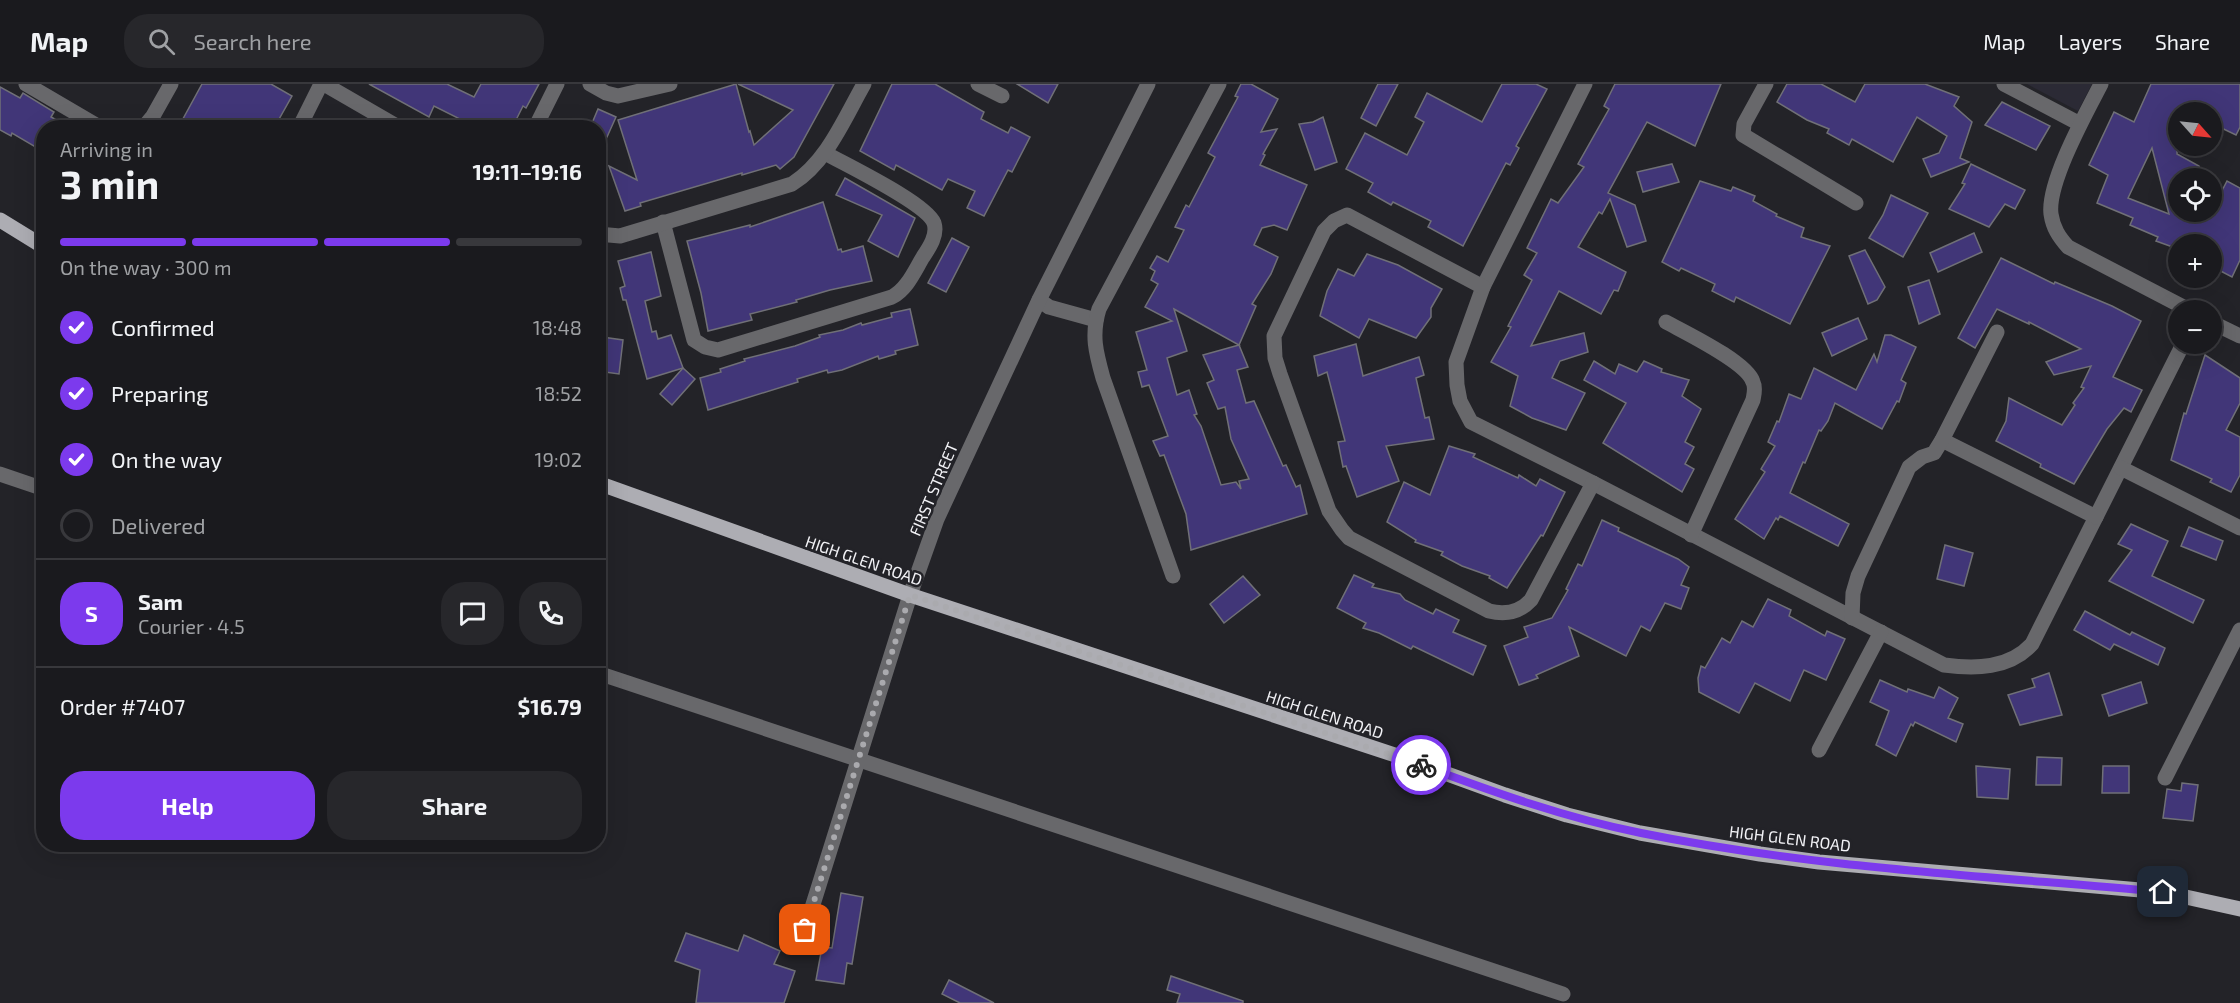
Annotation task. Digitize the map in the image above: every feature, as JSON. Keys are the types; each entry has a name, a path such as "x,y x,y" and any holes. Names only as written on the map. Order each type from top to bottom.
{"main road":[{"path":"0,220 36,242"},
{"name":"HIGH GLEN ROAD","path":"606,486 910,595 1395,755 1567,815 1640,833 1819,862 2163,892 2240,909"}],"street":[{"path":"26,84 87,120"},
{"path":"150,120 171,84"},
{"path":"303,120 322,84 386,120"},
{"path":"540,120 556,84"},
{"path":"590,84 606,93 618,96 670,84"},
{"path":"606,235 620,236 792,184 807,174 825,153 864,84"},
{"path":"978,84 1002,96"},
{"name":"FIRST STREET","path":"805,930 910,595 937,519 1039,300 1148,84"},
{"path":"1173,576 1103,378 1095,350 1094,332 1099,309 1219,84"},
{"path":"1585,84 1483,287 1456,362 1457,385 1465,414 1471,422 1944,664 1966,668 1991,666 2017,657 2032,644 2178,354"},
{"path":"1766,84 1744,124 1743,135 1856,202"},
{"path":"2004,84 2080,123"},
{"path":"2101,84 2080,123 2056,182 2051,213 2056,233 2068,247 2170,300"},
{"path":"663,222 694,340 710,349 718,350 729,347 900,293 932,243 935,230 933,221 912,201 825,153"},
{"path":"1483,287 1347,215 1335,221 1324,231 1274,336 1274,346 1281,374 1329,511 1349,538 1489,611 1507,613 1524,607 1531,600 1593,483"},
{"path":"1039,300 1050,307 1096,320"},
{"path":"1666,322 1741,365 1751,377 1755,391 1753,400 1691,535"},
{"path":"2222,327 2240,336"},
{"path":"1852,618 1853,593 1858,576 1909,467 1922,457 1934,453 1997,332"},
{"path":"1942,440 2096,517"},
{"path":"2121,468 2240,528"},
{"path":"0,474 36,486"},
{"path":"2165,778 2240,630"},
{"path":"1819,750 1881,632"},
{"path":"606,676 1563,994"}],"shaded area":[{"path":"2027,84 2092,84 2078,111"}],"building":[{"path":"202,84 271,84 292,96 278,120 182,120"},
{"path":"369,84 447,84 474,97 481,84 539,84 526,108 523,106 516,120 462,120 434,106 429,117"},
{"path":"736,84 754,145 793,110 738,84 834,84 794,157 780,169 776,165 742,175 742,173 640,203 641,206 625,211 609,166 637,180 618,120"},
{"path":"892,84 935,84 984,112 981,119 1008,133 1011,127 1030,137 1012,172 1008,170 984,216 967,208 975,191 948,179 942,190 896,165 894,170 860,151"},
{"path":"1017,84 1058,84 1048,103"},
{"path":"1241,84 1251,84 1278,99 1261,132 1277,129 1263,154 1265,155 1260,165 1307,185 1287,230 1274,225 1262,228 1254,245 1278,257 1271,274 1252,304 1256,306 1239,345 1248,367 1237,370 1246,403 1254,401 1283,466 1286,465 1296,487 1300,485 1307,514 1191,550 1186,514 1164,455 1160,456 1153,441 1168,436 1149,385 1142,387 1138,372 1147,370 1136,332 1172,321 1145,307 1158,284 1151,280 1155,271 1150,268 1157,256 1168,262 1184,230 1175,227 1186,205 1189,207 1215,157 1208,153 1238,97 1235,96","holes":["1174,309 1239,345 1203,355 1214,380 1207,383 1218,409 1225,407 1231,439 1249,479 1239,481 1241,489 1236,482 1221,485 1201,426 1194,415 1197,414 1189,390 1177,395 1167,358 1187,351"]},
{"path":"1378,84 1398,84 1376,126 1361,118"},
{"path":"1502,84 1536,84 1547,89 1516,146 1519,148 1510,165 1506,163 1463,246 1428,227 1431,221 1393,202 1391,205 1368,192 1373,183 1346,169 1365,133 1407,155 1424,122 1415,117 1427,93 1482,122"},
{"path":"1615,84 1721,84 1695,146 1647,122 1608,193 1635,205 1646,241 1627,247 1610,199 1602,214 1599,212 1578,247 1626,272 1618,291 1614,290 1601,314 1559,291 1531,346 1584,333 1588,352 1560,361 1552,378 1585,393 1566,430 1532,418 1510,406 1518,376 1491,362 1511,327 1508,326 1532,280 1524,275 1537,253 1527,248 1551,199 1558,203 1584,167 1578,164 1609,109 1604,106"},
{"path":"1787,84 1821,84 1855,102 1865,84 1925,84 1959,97 1954,106 1972,122 1960,158 1969,162 1931,177 1923,159 1939,153 1947,136 1917,117 1893,162 1852,139 1849,145 1827,133 1829,129 1807,120 1777,102"},
{"path":"2151,84 2240,84 2240,127 2236,135 2222,128 2222,102 2168,102 2168,156 2181,156 2200,168 2168,168 2168,210 2152,148 2128,198 2168,214 2168,222 2222,222 2222,191 2227,181 2240,188 2240,260 2232,277 2222,272 2222,234 2168,234 2168,245 2156,241 2158,237 2130,225 2133,218 2097,203 2108,175 2089,165 2114,112 2134,122"},
{"path":"0,87 20,98 23,93 54,112 51,117 56,120 36,120 36,147 12,133 11,136 0,130"},
{"path":"2002,102 2050,126 2036,150 1985,125"},
{"path":"598,109 616,117 606,139 606,120 593,120"},
{"path":"1323,117 1337,162 1315,170 1299,124 1313,122"},
{"path":"1672,164 1679,182 1643,192 1637,172"},
{"path":"1971,164 2025,190 2015,209 2005,204 1989,227 1949,209 1965,184 1962,183"},
{"path":"845,178 915,218 898,257 868,241 882,215 836,195"},
{"path":"1700,181 1731,191 1733,187 1755,196 1753,201 1777,214 1776,216 1804,228 1801,237 1830,246 1790,324 1736,297 1734,302 1712,291 1715,284 1662,262"},
{"path":"1891,195 1928,213 1903,257 1869,238 1883,215"},
{"path":"823,202 838,250 841,249 842,252 863,246 872,281 830,290 796,300 797,302 750,314 752,320 708,331 701,293 687,241 750,225 750,227"},
{"path":"1974,233 1982,252 1938,272 1930,253"},
{"path":"952,238 969,247 946,292 928,283"},
{"path":"1865,250 1885,287 1877,300 1868,304 1849,256"},
{"path":"651,252 661,296 645,301 652,332 656,331 658,339 671,335 683,368 647,379 626,300 623,300 620,288 625,286 618,261"},
{"path":"1367,254 1398,265 1442,289 1431,308 1431,317 1416,338 1369,319 1359,338 1320,316 1327,291 1338,269 1354,276"},
{"path":"2001,258 2054,284 2055,282 2112,306 2141,321 2113,377 2142,390 2131,412 2124,408 2107,429 2074,484 1996,441 2006,421 2009,398 2062,425 2084,388 2081,387 2091,366 2054,375 2046,362 2081,349 2029,322 2029,324 1997,309 1975,348 1958,338"},
{"path":"1929,280 1940,314 1919,324 1908,287"},
{"path":"910,309 918,345 895,351 896,354 879,359 878,356 842,370 828,373 827,370 797,379 798,382 708,410 700,378 721,372 720,369 745,361 744,359 795,346 820,337 819,335 861,323 862,325 892,317 891,313"},
{"path":"1858,318 1867,339 1832,356 1822,333"},
{"path":"1885,335 1891,335 1916,347 1901,380 1906,383 1899,402 1897,401 1882,429 1835,403 1828,421 1821,431 1819,430 1805,463 1803,462 1790,493 1849,524 1838,546 1780,516 1778,520 1776,518 1764,539 1735,519 1765,472 1761,469 1775,446 1768,442 1777,421 1779,422 1789,394 1801,399 1814,368 1856,390 1874,354 1877,362"},
{"path":"606,338 623,340 619,374 606,372"},
{"path":"1356,344 1363,376 1419,357 1424,375 1416,378 1425,418 1429,417 1434,439 1386,446 1399,481 1357,497 1346,466 1343,467 1338,442 1345,441 1327,372 1318,376 1314,356"},
{"path":"2205,355 2240,378 2240,403 2226,430 2240,437 2240,475 2231,492 2210,482 2212,479 2171,460 2184,413 2186,414"},
{"path":"1594,361 1615,374 1619,364 1637,372 1644,361 1662,369 1661,372 1689,380 1682,396 1701,409 1685,442 1694,447 1685,464 1694,469 1682,492 1603,443 1626,403 1584,380"},
{"path":"683,368 695,379 672,405 660,394"},
{"path":"1449,446 1475,454 1473,457 1518,478 1519,475 1536,486 1540,479 1565,492 1543,536 1541,535 1507,588 1489,578 1490,576 1462,566 1441,555 1443,552 1415,542 1416,540 1387,522 1404,482 1430,495"},
{"path":"1602,520 1619,528 1618,531 1678,559 1689,567 1681,585 1689,588 1681,609 1665,603 1650,631 1641,626 1626,656 1569,627 1579,656 1536,675 1538,678 1519,685 1504,646 1528,637 1524,627 1552,618 1568,590 1566,589 1578,564 1582,566"},
{"path":"2131,524 2168,541 2152,576 2204,600 2193,623 2109,581 2132,550 2118,544"},
{"path":"2189,527 2223,541 2216,560 2181,546"},
{"path":"1945,545 1973,553 1964,586 1937,579"},
{"path":"1354,575 1374,584 1372,587 1400,594 1405,600 1433,614 1436,609 1459,620 1453,632 1486,646 1473,675 1413,646 1411,649 1379,633 1363,628 1366,623 1337,608"},
{"path":"1243,576 1260,595 1224,623 1210,604"},
{"path":"1768,599 1791,610 1789,616 1825,636 1827,631 1845,639 1826,680 1804,670 1790,701 1755,683 1739,713 1699,692 1698,678 1701,666 1705,668 1722,638 1730,643 1742,621 1753,627"},
{"path":"2085,611 2130,635 2132,632 2165,648 2158,665 2114,644 2110,650 2074,630"},
{"path":"2049,673 2062,715 2020,725 2008,695 2035,687 2032,679"},
{"path":"1880,680 1907,692 1908,689 1934,698 1939,687 1958,698 1948,718 1963,724 1956,742 1915,722 1913,726 1911,724 1896,756 1876,745 1889,711 1870,702"},
{"path":"2141,682 2147,703 2109,716 2102,695"},
{"path":"2037,757 2062,758 2061,785 2036,785"},
{"path":"1976,766 2010,769 2008,799 1977,797"},
{"path":"2103,766 2129,766 2129,793 2102,793"},
{"path":"2182,783 2198,785 2193,821 2163,818 2167,789 2181,791"},
{"path":"841,893 863,897 852,964 847,963 844,984 816,980 822,947 832,948"},
{"path":"686,933 738,951 744,935 780,951 774,964 795,971 784,1003 696,1003 700,970 675,961"},
{"path":"1171,976 1243,1001 1243,1003 1177,1003 1180,994 1167,990"},
{"path":"949,980 994,1003 960,1003 942,994"}],"way so far":[{"path":"805,930 910,595 1421,765"}],"route":[{"path":"1421,765 1567,815 1640,833 1701,844 1819,862 2163,892"}]}
